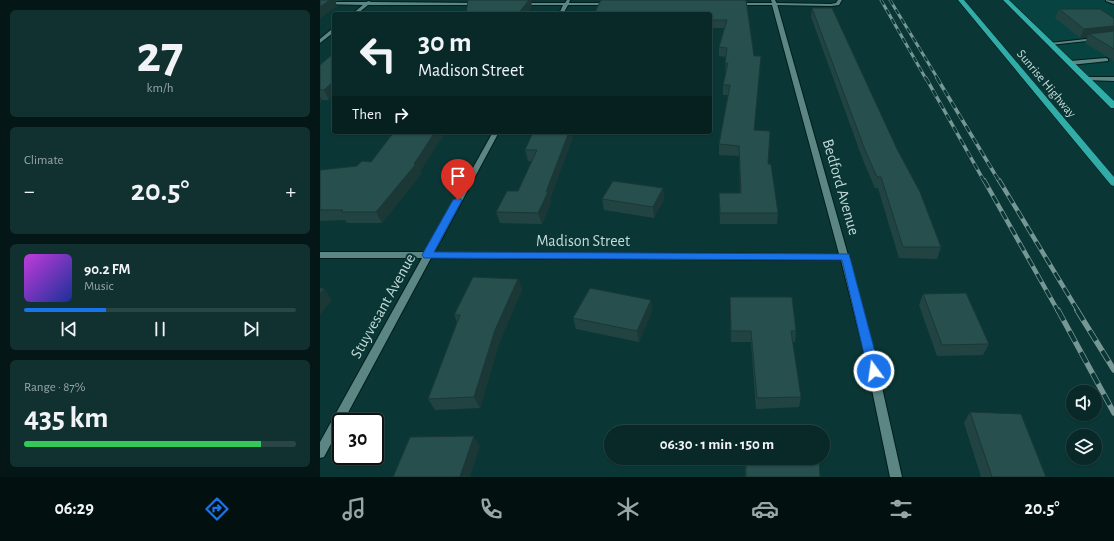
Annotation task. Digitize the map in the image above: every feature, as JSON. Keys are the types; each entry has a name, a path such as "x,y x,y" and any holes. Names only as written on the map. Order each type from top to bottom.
{"highway":[{"name":"Sunrise Highway","path":"961,0 1114,183"},
{"name":"Sunrise Highway","path":"1006,0 1114,106"}],"street":[{"path":"735,4 774,2 831,5 837,4 840,0"},
{"path":"1108,0 1114,3"},
{"path":"320,3 370,2 479,4"},
{"path":"357,12 370,2"},
{"path":"519,4 568,2 615,4"},
{"path":"562,12 568,2"},
{"name":"Bedford Avenue","path":"774,2 846,257 881,400 896,477"},
{"path":"320,42 332,32"},
{"path":"1050,44 1114,37"},
{"path":"1070,63 1106,60"},
{"path":"1087,79 1114,79"},
{"name":"Stuyvesant Avenue","path":"320,453 427,255 495,134"},
{"name":"Madison Street","path":"320,255 846,257"}],"shaded area":[{"path":"1010,0 1111,0 1114,2 1114,101"}],"building":[{"path":"320,0 330,0 320,7"},
{"path":"468,0 529,0 520,12 466,12"},
{"path":"601,0 746,0 754,56 761,56 754,130 770,131 768,164 771,164 778,213 720,213 719,193 741,193 739,146 719,144 730,85 723,85 728,63 725,63 727,48 719,47 727,20 712,20 712,12 595,12"},
{"path":"812,8 832,8 897,149 920,192 941,247 903,247 881,177 877,177 865,150"},
{"path":"1059,9 1100,9 1114,18 1114,26 1084,29"},
{"path":"1114,31 1114,49 1089,34"},
{"path":"332,55 332,83 324,90 320,90 320,65"},
{"path":"392,134 434,134 414,164 416,164 376,212 341,212 343,210 320,210 320,170 357,166 362,161 371,162"},
{"path":"532,134 568,134 546,192 548,192 538,213 496,212 507,191 518,191 537,150 525,150"},
{"path":"613,181 663,188 653,207 602,199"},
{"path":"473,277 518,279 495,330 474,397 428,399 460,315 454,315"},
{"path":"320,288 324,288 320,294"},
{"path":"590,288 651,300 637,331 573,318"},
{"path":"966,293 989,344 942,345 923,294"},
{"path":"730,297 792,297 796,331 791,331 801,397 757,398 751,331 731,331"},
{"path":"970,412 1021,414 1046,477 992,477"},
{"path":"474,436 460,477 393,477 410,437"},
{"path":"746,465 819,465 820,477 746,477"}],"railway":[{"path":"881,0 926,79"},
{"path":"890,0 938,79"},
{"path":"926,78 984,181"},
{"path":"937,78 999,181"},
{"path":"984,180 1058,311"},
{"path":"999,180 1078,311"},
{"path":"1058,310 1114,413"},
{"path":"1077,310 1114,370"}],"route":[{"path":"458,200 427,255 846,257 874,371"}]}
